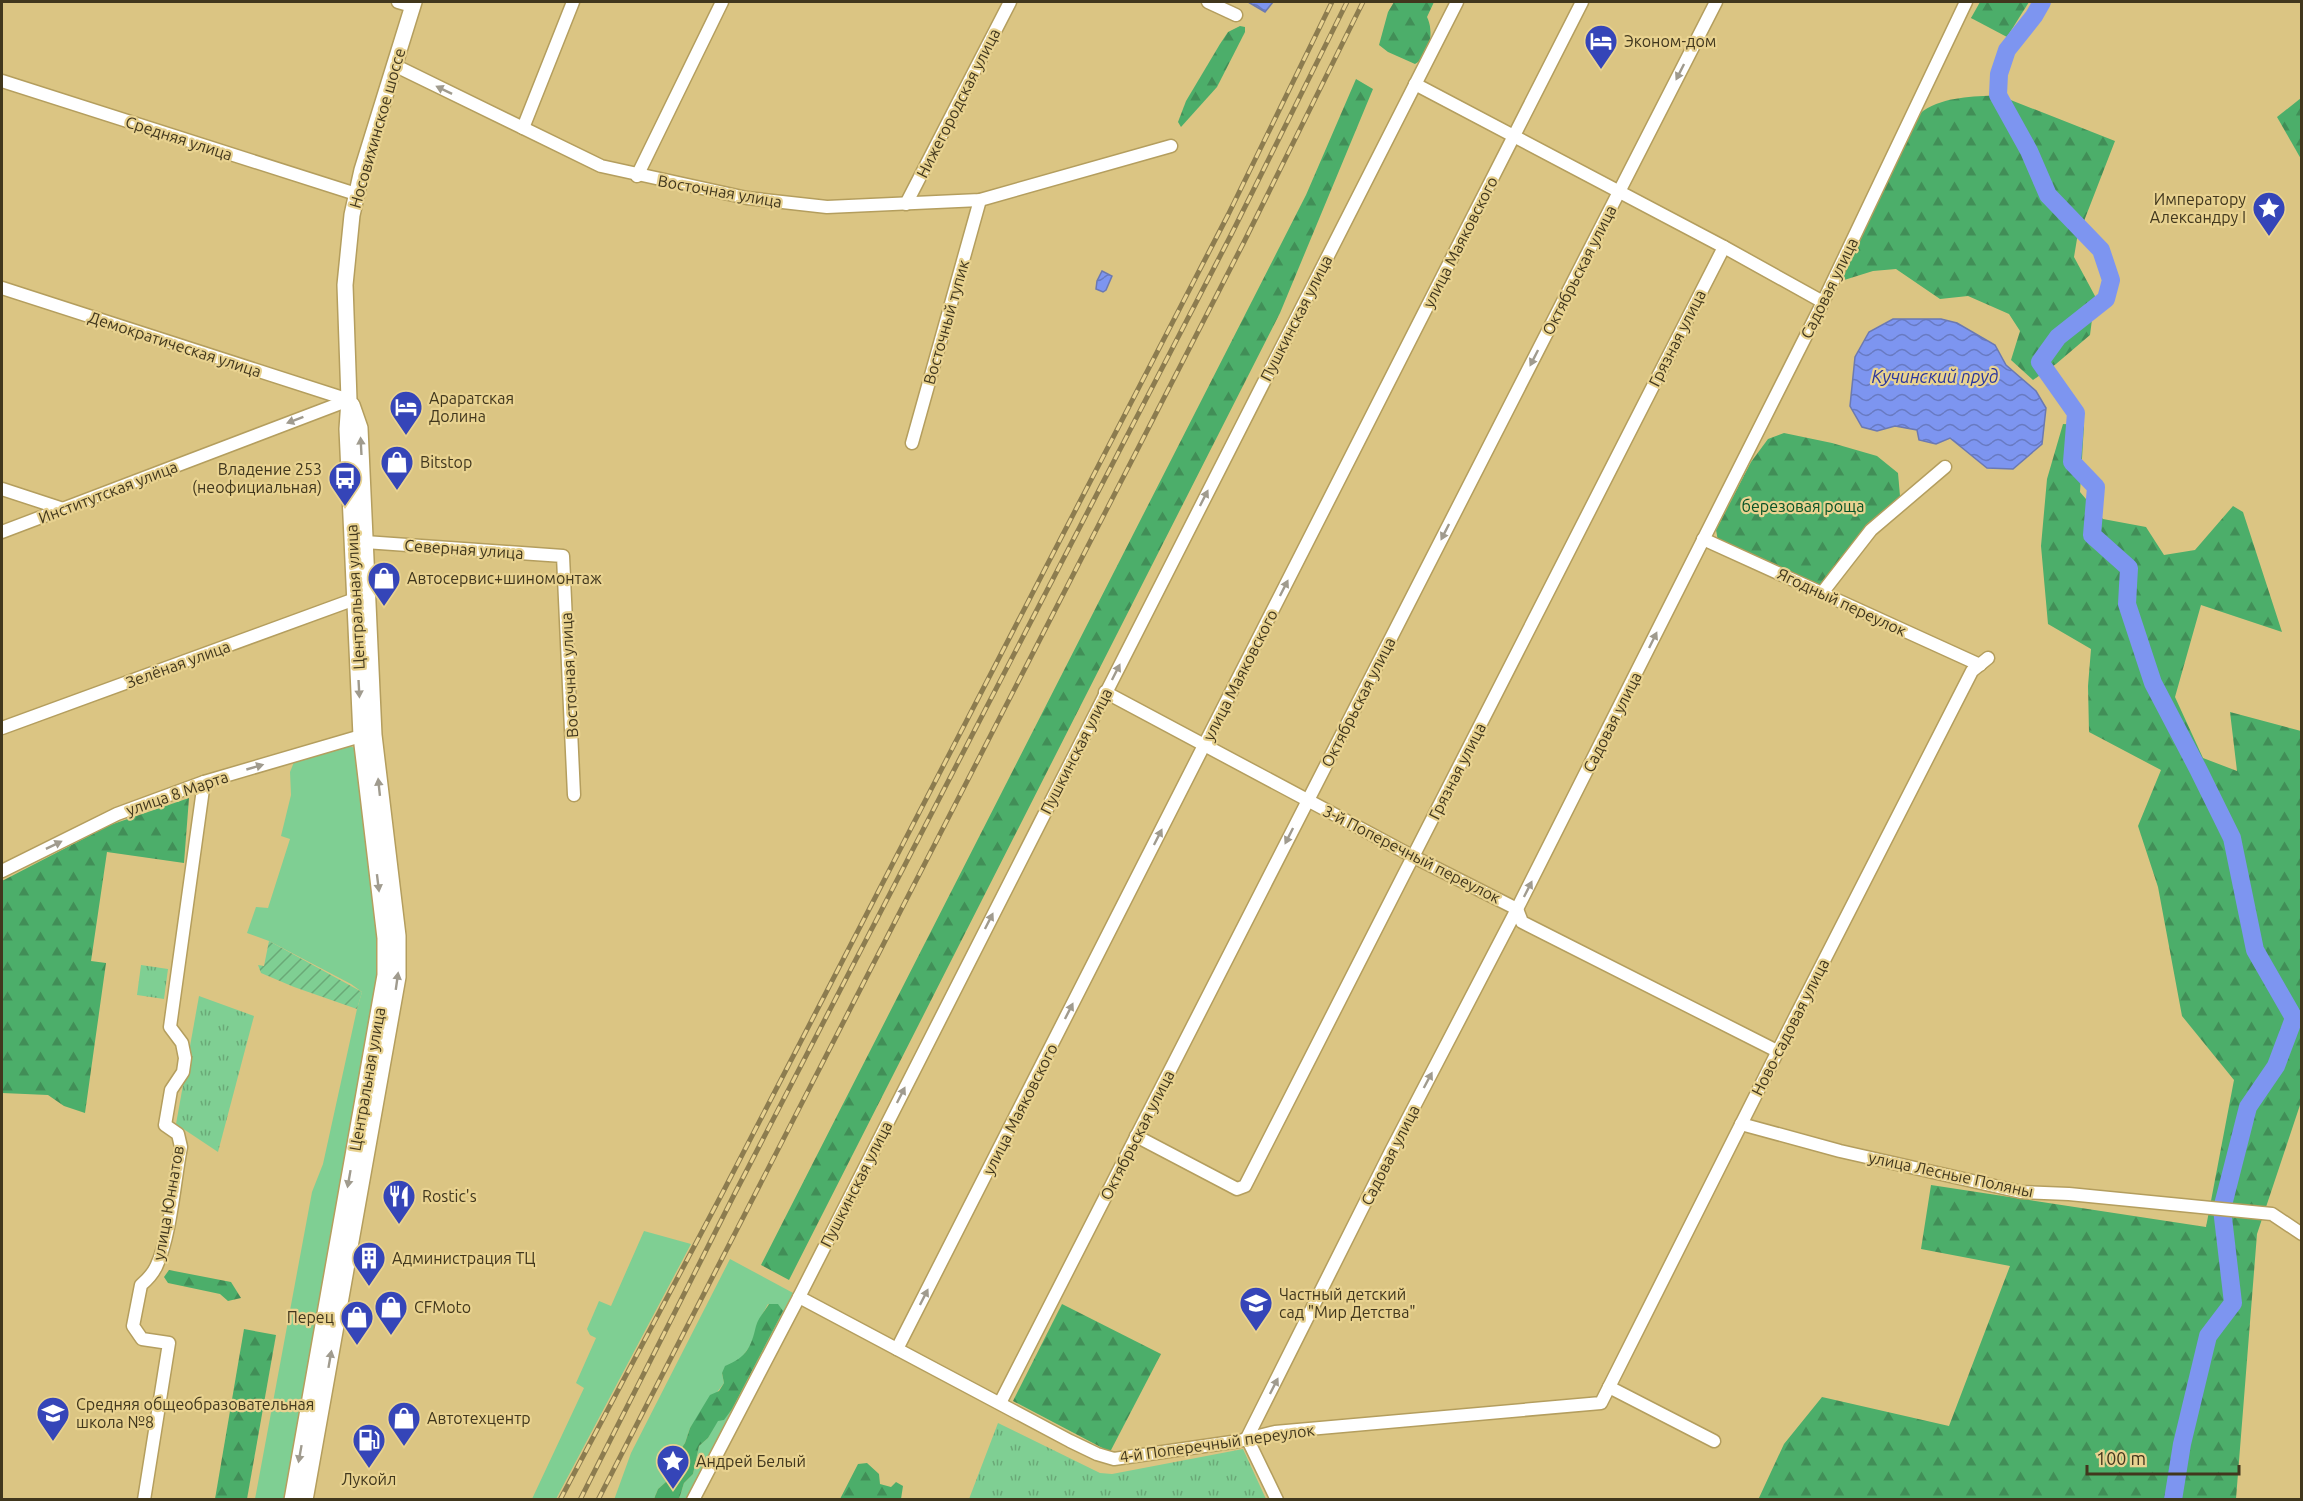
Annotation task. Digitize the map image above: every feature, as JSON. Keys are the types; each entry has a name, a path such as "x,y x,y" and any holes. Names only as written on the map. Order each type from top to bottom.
{"main road":[{"name":"Носовихинское шоссе","path":"350,400 345,285 348,239 356,194 394,65 408,3"},
{"name":"Центральная улица","path":"292,1500 317,1398 396,989 399,960 374,735 360,428 350,400"},
{"name":"Центральная улица","path":"305,1500 317,1398 386,968 385,938 361,736 347,429 350,400"}],"street":[{"path":"523,128 573,2"},
{"path":"637,176 722,2"},
{"name":"Нижегородская улица","path":"906,204 1010,2"},
{"path":"1208,2 1236,15"},
{"name":"Пушкинская улица","path":"693,1500 799,1297 1456,2"},
{"name":"улица Маяковского","path":"897,1349 1582,2"},
{"name":"Октябрьская улица","path":"1000,1404 1716,2"},
{"name":"Садовая улица","path":"1248,1438 1391,1151 1518,909 1823,302 1966,2"},
{"name":"Восточная улица","path":"394,65 601,166 637,176 747,198 827,207 980,200 1172,146"},
{"name":"Средняя улица","path":"2,81 356,194"},
{"path":"1415,84 1724,247 1823,302"},
{"name":"Восточный тупик","path":"912,443 980,200"},
{"name":"Грязная улица","path":"1136,1136 1237,1189 1245,1186 1724,247"},
{"name":"Демократическая улица","path":"2,288 350,400"},
{"name":"Институтская улица","path":"2,532 350,400"},
{"path":"1822,592 1871,530 1945,467"},
{"path":"2,489 63,509"},
{"name":"Ягодный переулок","path":"1703,539 1984,662"},
{"name":"Северная улица","path":"365,542 563,556"},
{"name":"Восточная улица","path":"563,556 574,795"},
{"name":"Зелёная улица","path":"2,728 355,599"},
{"name":"Ново-садовая улица","path":"1601,1403 1777,1051 1972,671 1984,662"},
{"name":"3-й Поперечный переулок","path":"1105,692 1414,857 1518,909 1522,922 1777,1051"},
{"name":"улица 8 Марта","path":"2,872 117,814 204,782 361,736"},
{"name":"улица Юннатов","path":"144,1500 169,1343 142,1339 133,1326 141,1285 156,1268 164,1242 181,1148 178,1134 165,1125 171,1090 183,1072 185,1058 182,1043 170,1027 204,782"},
{"name":"улица Лесные Поляны","path":"1741,1124 1840,1151 2021,1192 2069,1194 2272,1214 2301,1234"},
{"name":"4-й Поперечный переулок","path":"799,1297 1070,1441 1097,1454 1114,1459 1275,1432 1601,1403"},
{"path":"1609,1388 1714,1441"},
{"path":"1248,1438 1277,1500"}],"green space":[{"path":"1394,2 1434,2 1427,17 1430,43 1425,55 1415,64 1388,52 1379,45 1388,12"},
{"path":"1980,2 2029,2 2007,37 1971,18"},
{"path":"1240,26 1245,27 1245,32 1217,87 1181,127 1178,122 1186,101 1228,32"},
{"path":"1356,79 1373,89 1280,313 789,1280 761,1265 1306,195"},
{"path":"1998,95 2115,141 2077,239 2074,257 2095,296 2090,335 2033,380 2011,360 2020,331 2009,314 1968,296 1940,299 1896,269 1873,271 1841,281 1904,139 1923,111 1941,102 1959,98"},
{"path":"2301,98 2301,159 2277,117"},
{"path":"2063,424 2084,425 2080,492 2103,519 2146,527 2164,555 2195,550 2233,506 2243,512 2282,632 2201,605 2175,697 2203,758 2237,771 2230,712 2301,731 2301,1102 2257,1234 2236,1499 1758,1500 1784,1444 1822,1397 1949,1426 2010,1266 1921,1249 1931,1185 2206,1227 2234,1080 2182,1016 2158,887 2138,826 2161,770 2089,732 2088,686 2091,649 2048,624 2041,546 2047,479"},
{"name":"березовая роща","path":"1784,433 1832,443 1877,456 1898,473 1900,496 1822,593 1718,541 1716,530 1751,462 1768,439"},
{"path":"348,746 356,748 383,961 289,1499 255,1499 312,1192 323,1164 362,992 269,941 247,933 256,907 268,908 290,839 281,836 291,795 290,772 294,762"},
{"path":"189,798 184,863 107,852 91,961 106,963 85,1113 64,1106 48,1095 2,1093 2,881 110,825"},
{"path":"269,941 362,992 357,1009 261,973 258,965 264,966"},
{"path":"141,965 168,969 164,999 137,995"},
{"path":"199,996 254,1016 218,1152 176,1124"},
{"path":"644,1231 691,1244 556,1499 532,1499 584,1388 576,1383 596,1338 590,1335 587,1329 599,1301 611,1306"},
{"path":"730,1259 795,1294 688,1499 679,1499 684,1483 693,1474 699,1446 708,1438 778,1304 768,1304 757,1324 755,1339 740,1360 722,1373 724,1383 690,1428 685,1443 670,1465 667,1481 658,1489 654,1499 614,1500 631,1453"},
{"path":"169,1270 231,1282 241,1298 228,1301 220,1294 168,1283 164,1277"},
{"path":"769,1304 778,1304 783,1311 732,1409 724,1420 718,1421 708,1438 699,1446 693,1474 684,1483 679,1499 654,1499 658,1489 667,1481 670,1465 685,1443 690,1428 710,1395 719,1391 724,1383 722,1373 725,1366 738,1359 747,1350 758,1320"},
{"path":"1062,1304 1161,1354 1110,1452 1013,1401"},
{"path":"244,1329 276,1335 247,1499 215,1499"},
{"path":"998,1423 1100,1473 1112,1474 1243,1449 1266,1499 969,1499"},
{"path":"867,1463 879,1474 880,1484 891,1487 896,1482 903,1486 901,1499 840,1499 858,1464"}],"water":[{"path":"1248,2 1273,2 1265,12"},
{"path":"1102,271 1112,276 1103,292 1096,289"},
{"name":"Кучинский пруд","path":"1893,319 1941,319 1957,323 1995,345 2006,365 2036,391 2046,408 2042,444 2013,469 1987,468 1950,438 1936,444 1919,440 1917,430 1895,426 1877,431 1862,427 1850,406 1855,357 1869,332"}],"waterway":[{"path":"2042,2 2007,50 1999,74 1998,95 2029,151 2048,195 2101,250 2111,280 2106,299 2058,337 2040,362 2076,413 2072,462 2096,487 2092,535 2129,568 2127,604 2153,683 2232,838 2255,950 2294,1018 2276,1066 2248,1107 2222,1209 2233,1303 2208,1336 2182,1444 2173,1500"}],"railway":[{"path":"560,1500 724,1190 1228,215 1332,2"},
{"path":"580,1500 734,1195 1231,235 1347,2"},
{"path":"598,1500 1244,242 1363,2"}],"place":[{"name":"Эконом-дом","path":"1601,70"},
{"name":"Императору Александру I","path":"2269,237"},
{"name":"Араратская Долина","path":"406,436"},
{"name":"Bitstop","path":"397,491"},
{"name":"Владение 253 (неофициальная)","path":"345,507"},
{"name":"Автосервис+шиномонтаж","path":"384,607"},
{"name":"Rostic's","path":"399,1225"},
{"name":"Администрация ТЦ","path":"369,1287"},
{"name":"Частный детский сад \"Мир Детства\"","path":"1256,1332"},
{"name":"CFMoto","path":"391,1336"},
{"name":"Перец","path":"357,1346"},
{"name":"Средняя общеобразовательная школа №8","path":"53,1442"},
{"name":"Автотехцентр","path":"404,1447"},
{"name":"Лукойл","path":"369,1469"},
{"name":"Андрей Белый","path":"673,1490"}]}
